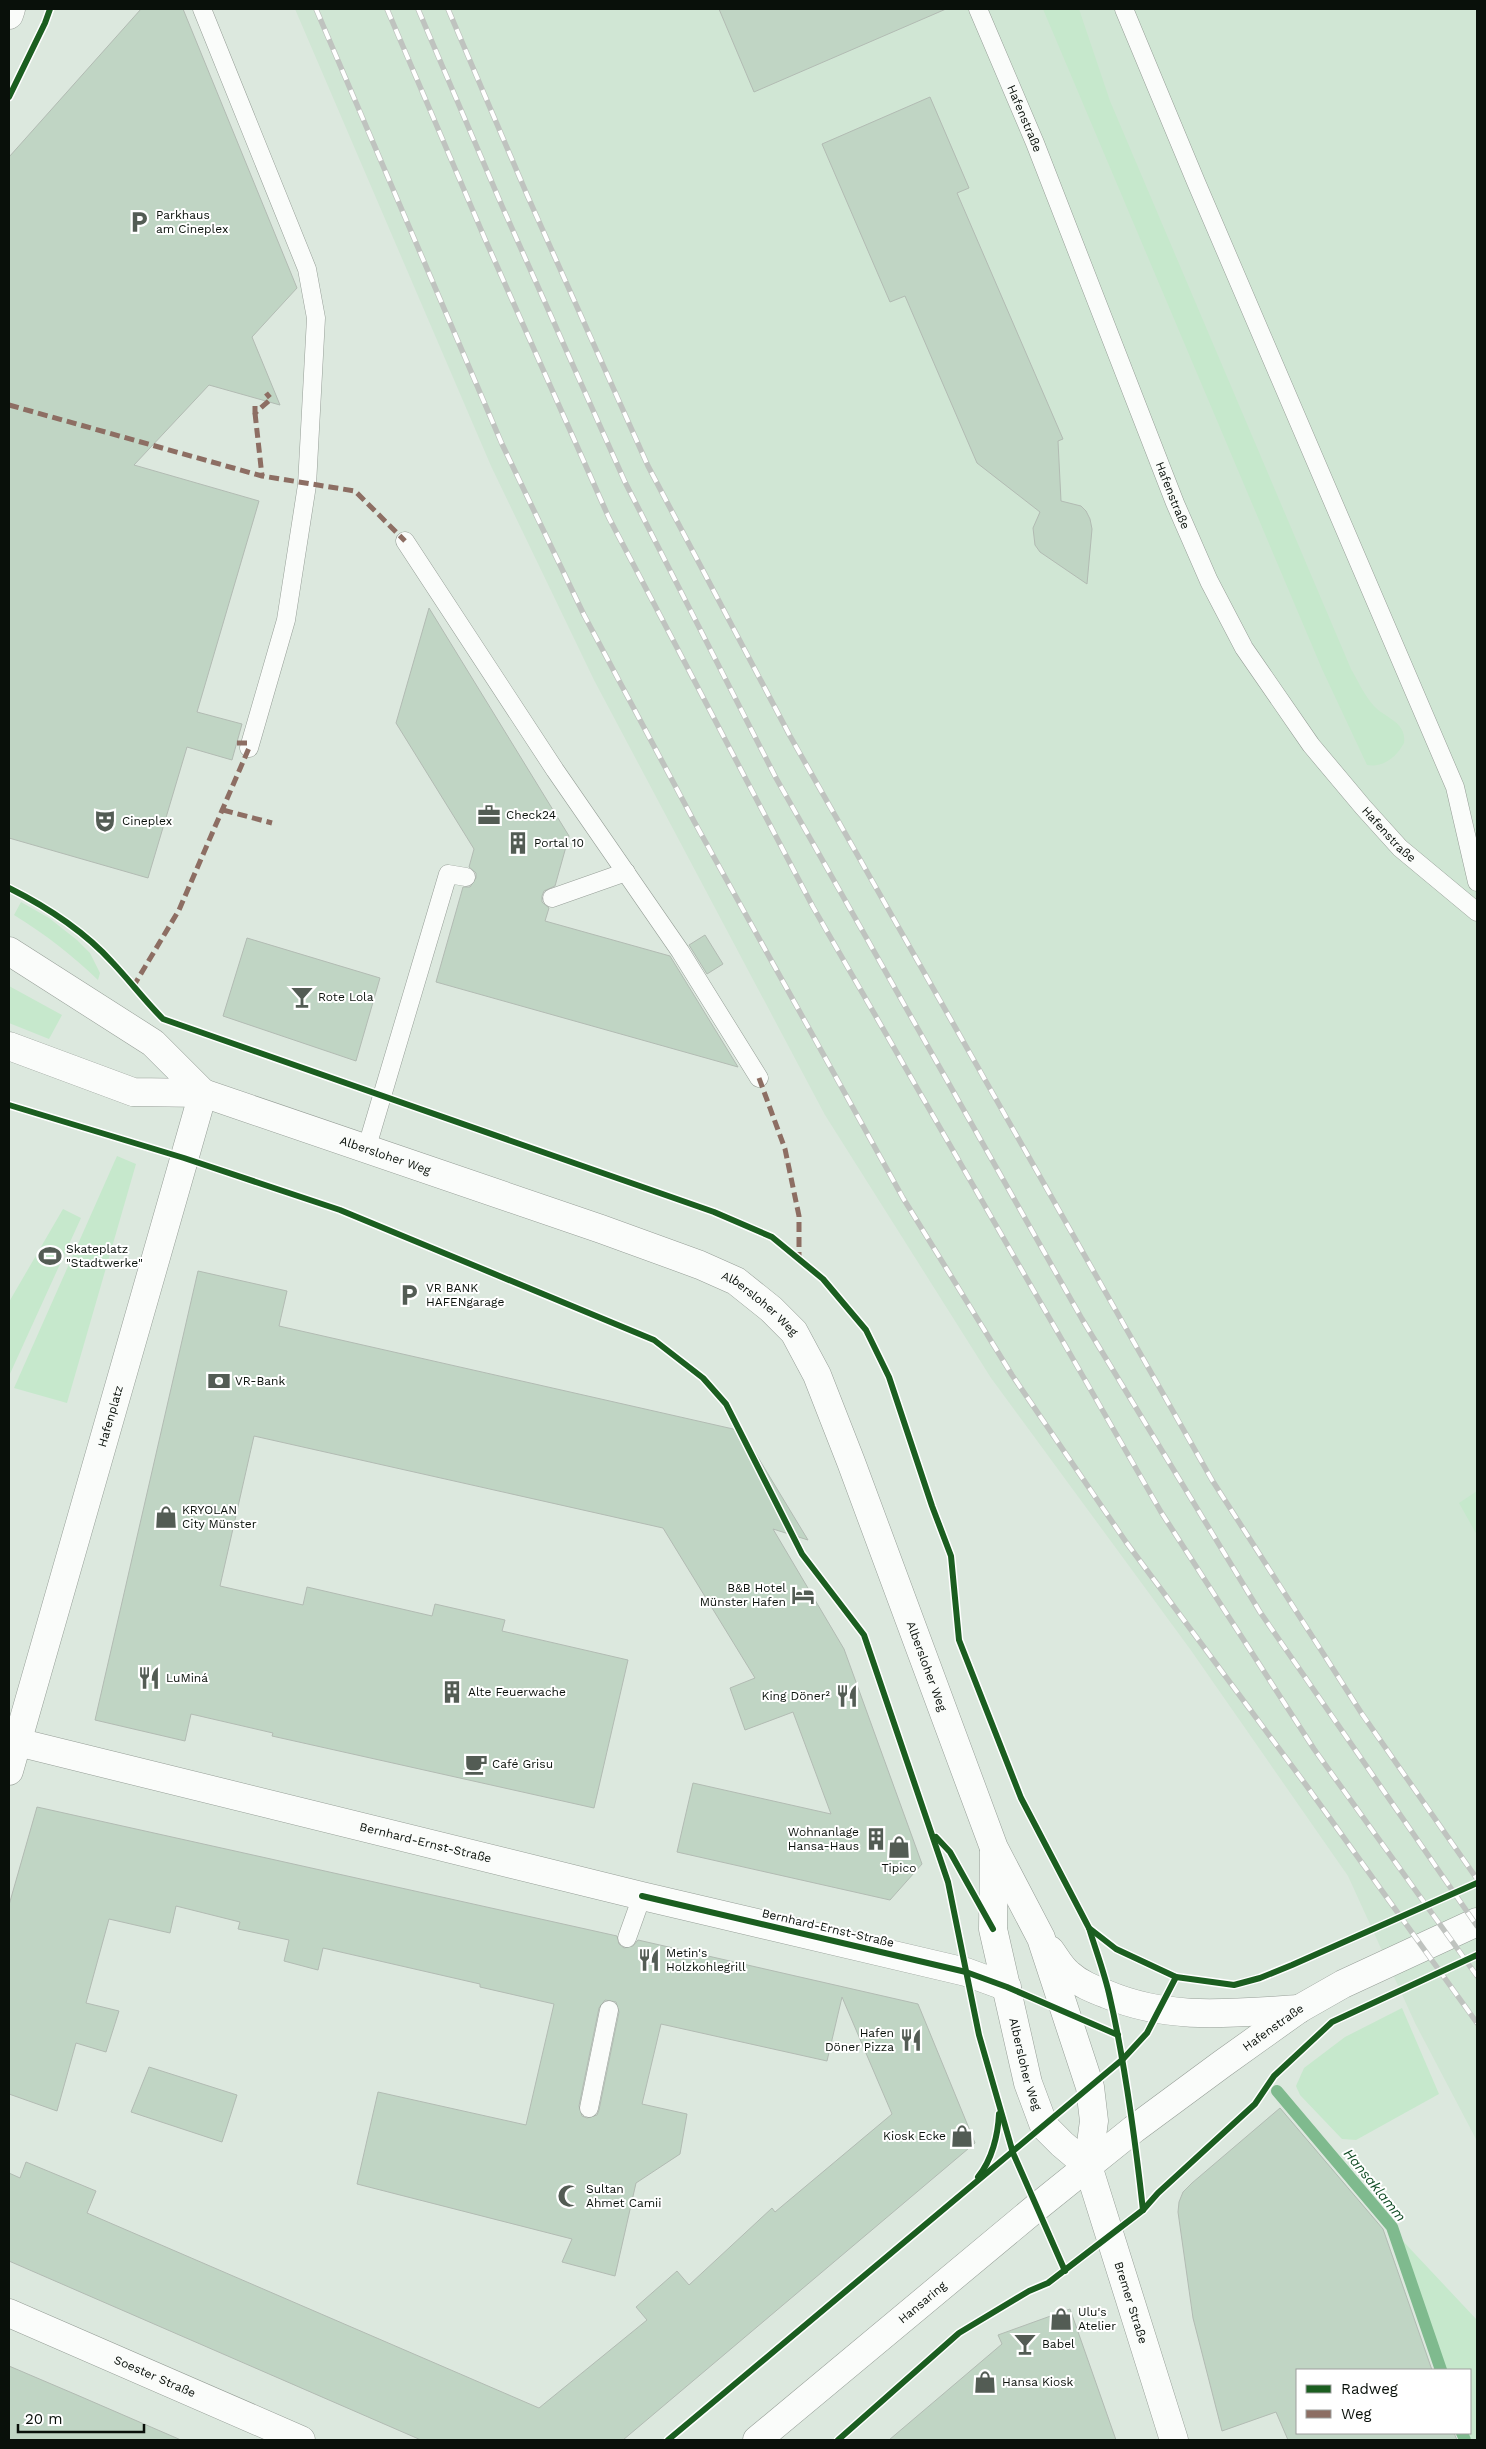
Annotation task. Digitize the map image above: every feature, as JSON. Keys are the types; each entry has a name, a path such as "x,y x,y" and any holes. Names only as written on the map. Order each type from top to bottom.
{"main road":[{"path":"9,15 11,9"},
{"name":"Albersloher Weg","path":"9,950 153,1043 203,1093"},
{"name":"Albersloher Weg","path":"9,1046 133,1092 203,1093 366,1150 601,1228 700,1265 736,1281 771,1309 794,1332 817,1375 851,1462 994,1848 1041,1938 1090,2087 1094,2120 1088,2166"},
{"name":"Hafenplatz","path":"9,1771 13,1741 203,1093"},
{"name":"Bernhard-Ernst-Straße","path":"13,1741 642,1896 966,1972 1008,1987"},
{"name":"Albersloher Weg","path":"994,1848 992,1930 1008,1987 1034,2104 1044,2126 1088,2166"},
{"name":"Hafenstraße","path":"1088,2166 1174,2099 1298,2010 1344,1984 1477,1922"},
{"path":"1041,1938 1067,1973 1083,1984 1124,2001 1159,2010 1204,2015 1298,2010"},
{"name":"Hansaring","path":"757,2440 1088,2166"},
{"name":"Bremer Straße","path":"1088,2166 1174,2440"},
{"name":"Soester Straße","path":"9,2313 301,2440"}],"lane":[{"path":"202,9 306,269 316,318 307,485 286,620 249,748"},
{"name":"Hafenstraße","path":"978,9 1035,143 1175,503 1209,581 1244,648 1311,745 1363,807 1400,848 1477,912"},
{"path":"1124,9 1455,787 1477,882"},
{"path":"405,541 555,770 680,952 759,1078"},
{"path":"552,898 626,872"},
{"path":"366,1150 448,874 466,876"},
{"path":"628,1938 642,1896"},
{"path":"589,2108 609,2010"}],"shaded area":[{"path":"295,9 1477,9 1477,2141 1415,2023 1348,1876 1190,1649 991,1378 825,1115 594,680 491,466"},
{"path":"1043,9 1079,9 1110,101 1351,669 1370,702 1399,725 1402,730 1404,743 1394,756 1384,763 1367,765 1322,669"},
{"path":"21,902 49,918 90,953 100,973 98,980 58,945 14,915"},
{"path":"9,986 62,1015 49,1039 9,1023"},
{"path":"117,1156 136,1164 67,1403 14,1388"},
{"name":"Skateplatz \"Stadtwerke\"","path":"63,1209 81,1218 9,1376 9,1302"},
{"path":"1477,1491 1477,1535 1459,1503"},
{"path":"1402,2008 1439,2094 1356,2140 1342,2139 1300,2095 1296,2086 1304,2068 1345,2037"},
{"path":"1400,2238 1477,2320 1477,2440 1469,2440 1466,2434 1471,2434 1471,2369 1445,2369"}],"building":[{"path":"141,9 183,9 297,288 252,337 280,405 209,385 134,465 259,501 197,712 242,724 232,760 187,747 148,878 9,838 9,157"},
{"path":"719,9 946,9 754,92"},
{"path":"930,97 969,188 957,193 1063,439 1058,441 1061,501 1081,506 1090,519 1092,529 1087,584 1040,552 1035,545 1033,528 1040,512 977,463 905,296 890,302 822,144"},
{"name":"Portal 10","path":"429,608 569,836 555,886 544,891 542,896 542,902 549,908 545,921 670,956 738,1067 436,982 463,887 470,887 476,878 476,873 469,867 474,849 396,723"},
{"path":"705,935 723,964 707,974 689,945"},
{"name":"Rote Lola","path":"247,938 380,978 356,1061 223,1016"},
{"path":"198,1271 287,1291 279,1326 742,1431 808,1540 773,1529 844,1649 922,1864 890,1900 677,1852 693,1783 831,1814 793,1712 745,1730 730,1688 755,1678 663,1528 254,1436 220,1586 303,1605 307,1587 432,1616 435,1604 505,1620 502,1631 628,1660 594,1808 272,1736 273,1733 191,1714 185,1741 95,1720"},
{"path":"37,1807 617,1936 619,1944 624,1948 633,1946 638,1940 918,2004 975,2143 623,2440 421,2440 9,2261 9,2173 20,2178 26,2162 96,2191 87,2213 539,2408 647,2320 636,2307 677,2271 689,2285 772,2208 775,2212 892,2114 842,1997 827,2061 661,2024 642,2104 687,2114 680,2154 636,2183 615,2276 562,2262 572,2239 357,2184 378,2092 526,2125 554,2004 480,1987 480,1984 323,1948 318,1970 284,1961 289,1940 238,1929 240,1922 176,1906 170,1933 109,1919 86,2003 119,2011 106,2052 76,2043 57,2111 9,2094 9,1905","holes":["605,2000 616,2002 619,2012 599,2110 597,2115 587,2118 582,2116 579,2106 599,2008"]},
{"path":"149,2067 237,2095 222,2142 131,2112"},
{"path":"1280,2108 1383,2229 1432,2369 1296,2369 1296,2434 1454,2434 1457,2440 1288,2440 1276,2412 1222,2431 1193,2318 1178,2212 1183,2192"},
{"path":"1070,2309 1116,2440 889,2440 1002,2344 998,2335"},
{"path":"9,2366 77,2395 181,2440 9,2440"}],"waterway":[{"name":"Hansaklamm","path":"1277,2091 1392,2227 1441,2369"},
{"name":"Hansaklamm","path":"1462,2434 1465,2440"}],"railway":[{"path":"316,9 502,444 584,615 695,823 903,1198 1012,1375 1126,1542 1306,1785 1477,2023"},
{"path":"387,9 485,239 609,518 813,907 1161,1512 1314,1749 1477,1976"},
{"path":"418,9 502,206 625,482 776,778 1082,1319 1260,1612 1477,1926"},
{"path":"448,9 528,197 648,466 790,736 1212,1480 1362,1714 1477,1879"}],"marked path":[{"path":"255,406 255,413 271,399 266,393"},
{"path":"9,405 262,476 355,491 405,541"},
{"path":"255,413 262,476"},
{"path":"237,743 250,743"},
{"path":"133,987 179,910 249,748"},
{"path":"223,810 272,823"},
{"path":"759,1078 785,1149 799,1216 799,1260"}],"cycle path":[{"path":"9,97 50,9"},
{"path":"9,888 51,911 101,950 163,1019 714,1212 772,1237 823,1279 866,1330 889,1377 932,1506 951,1556 959,1640 1021,1798 1089,1928 1116,1949 1176,1977 1234,1985 1260,1978 1292,1965 1477,1883"},
{"path":"9,1105 184,1158 340,1210 654,1340 703,1378 726,1404 802,1554 864,1635 948,1882 979,2035 1013,2153 1065,2271"},
{"path":"936,1837 950,1852 993,1929"},
{"path":"642,1896 966,1972 1007,1987 1118,2035"},
{"path":"1089,1928 1103,1971 1116,2024 1133,2130 1143,2210"},
{"path":"838,2440 959,2333 1029,2291 1048,2283 1143,2210 1158,2193 1255,2104 1274,2076 1332,2022 1477,1955"},
{"path":"668,2440 1123,2059 1147,2033 1176,1977"},
{"path":"978,2177 987,2163 993,2147 999,2114"}],"place":[{"name":"Parkhaus am Cineplex","path":"139,222"},
{"name":"Check24","path":"489,815"},
{"name":"Cineplex","path":"105,821"},
{"name":"Portal 10","path":"518,843"},
{"name":"Rote Lola","path":"302,997"},
{"name":"Skateplatz \"Stadtwerke\"","path":"50,1256"},
{"name":"VR BANK HAFENgarage","path":"409,1295"},
{"name":"VR-Bank","path":"219,1381"},
{"name":"KRYOLAN City Münster","path":"166,1517"},
{"name":"B&B Hotel Münster Hafen","path":"803,1595"},
{"name":"LuMiná","path":"149,1678"},
{"name":"Alte Feuerwache","path":"452,1692"},
{"name":"King Döner²","path":"847,1696"},
{"name":"Café Grisu","path":"476,1764"},
{"name":"Wohnanlage Hansa-Haus","path":"876,1839"},
{"name":"Tipico","path":"899,1847"},
{"name":"Metin's Holzkohlegrill","path":"649,1960"},
{"name":"Hafen Döner Pizza","path":"911,2040"},
{"name":"Kiosk Ecke","path":"962,2136"},
{"name":"Sultan Ahmet Camii","path":"569,2196"},
{"name":"Ulu's Atelier","path":"1061,2319"},
{"name":"Babel","path":"1025,2344"},
{"name":"Hansa Kiosk","path":"985,2382"}]}
